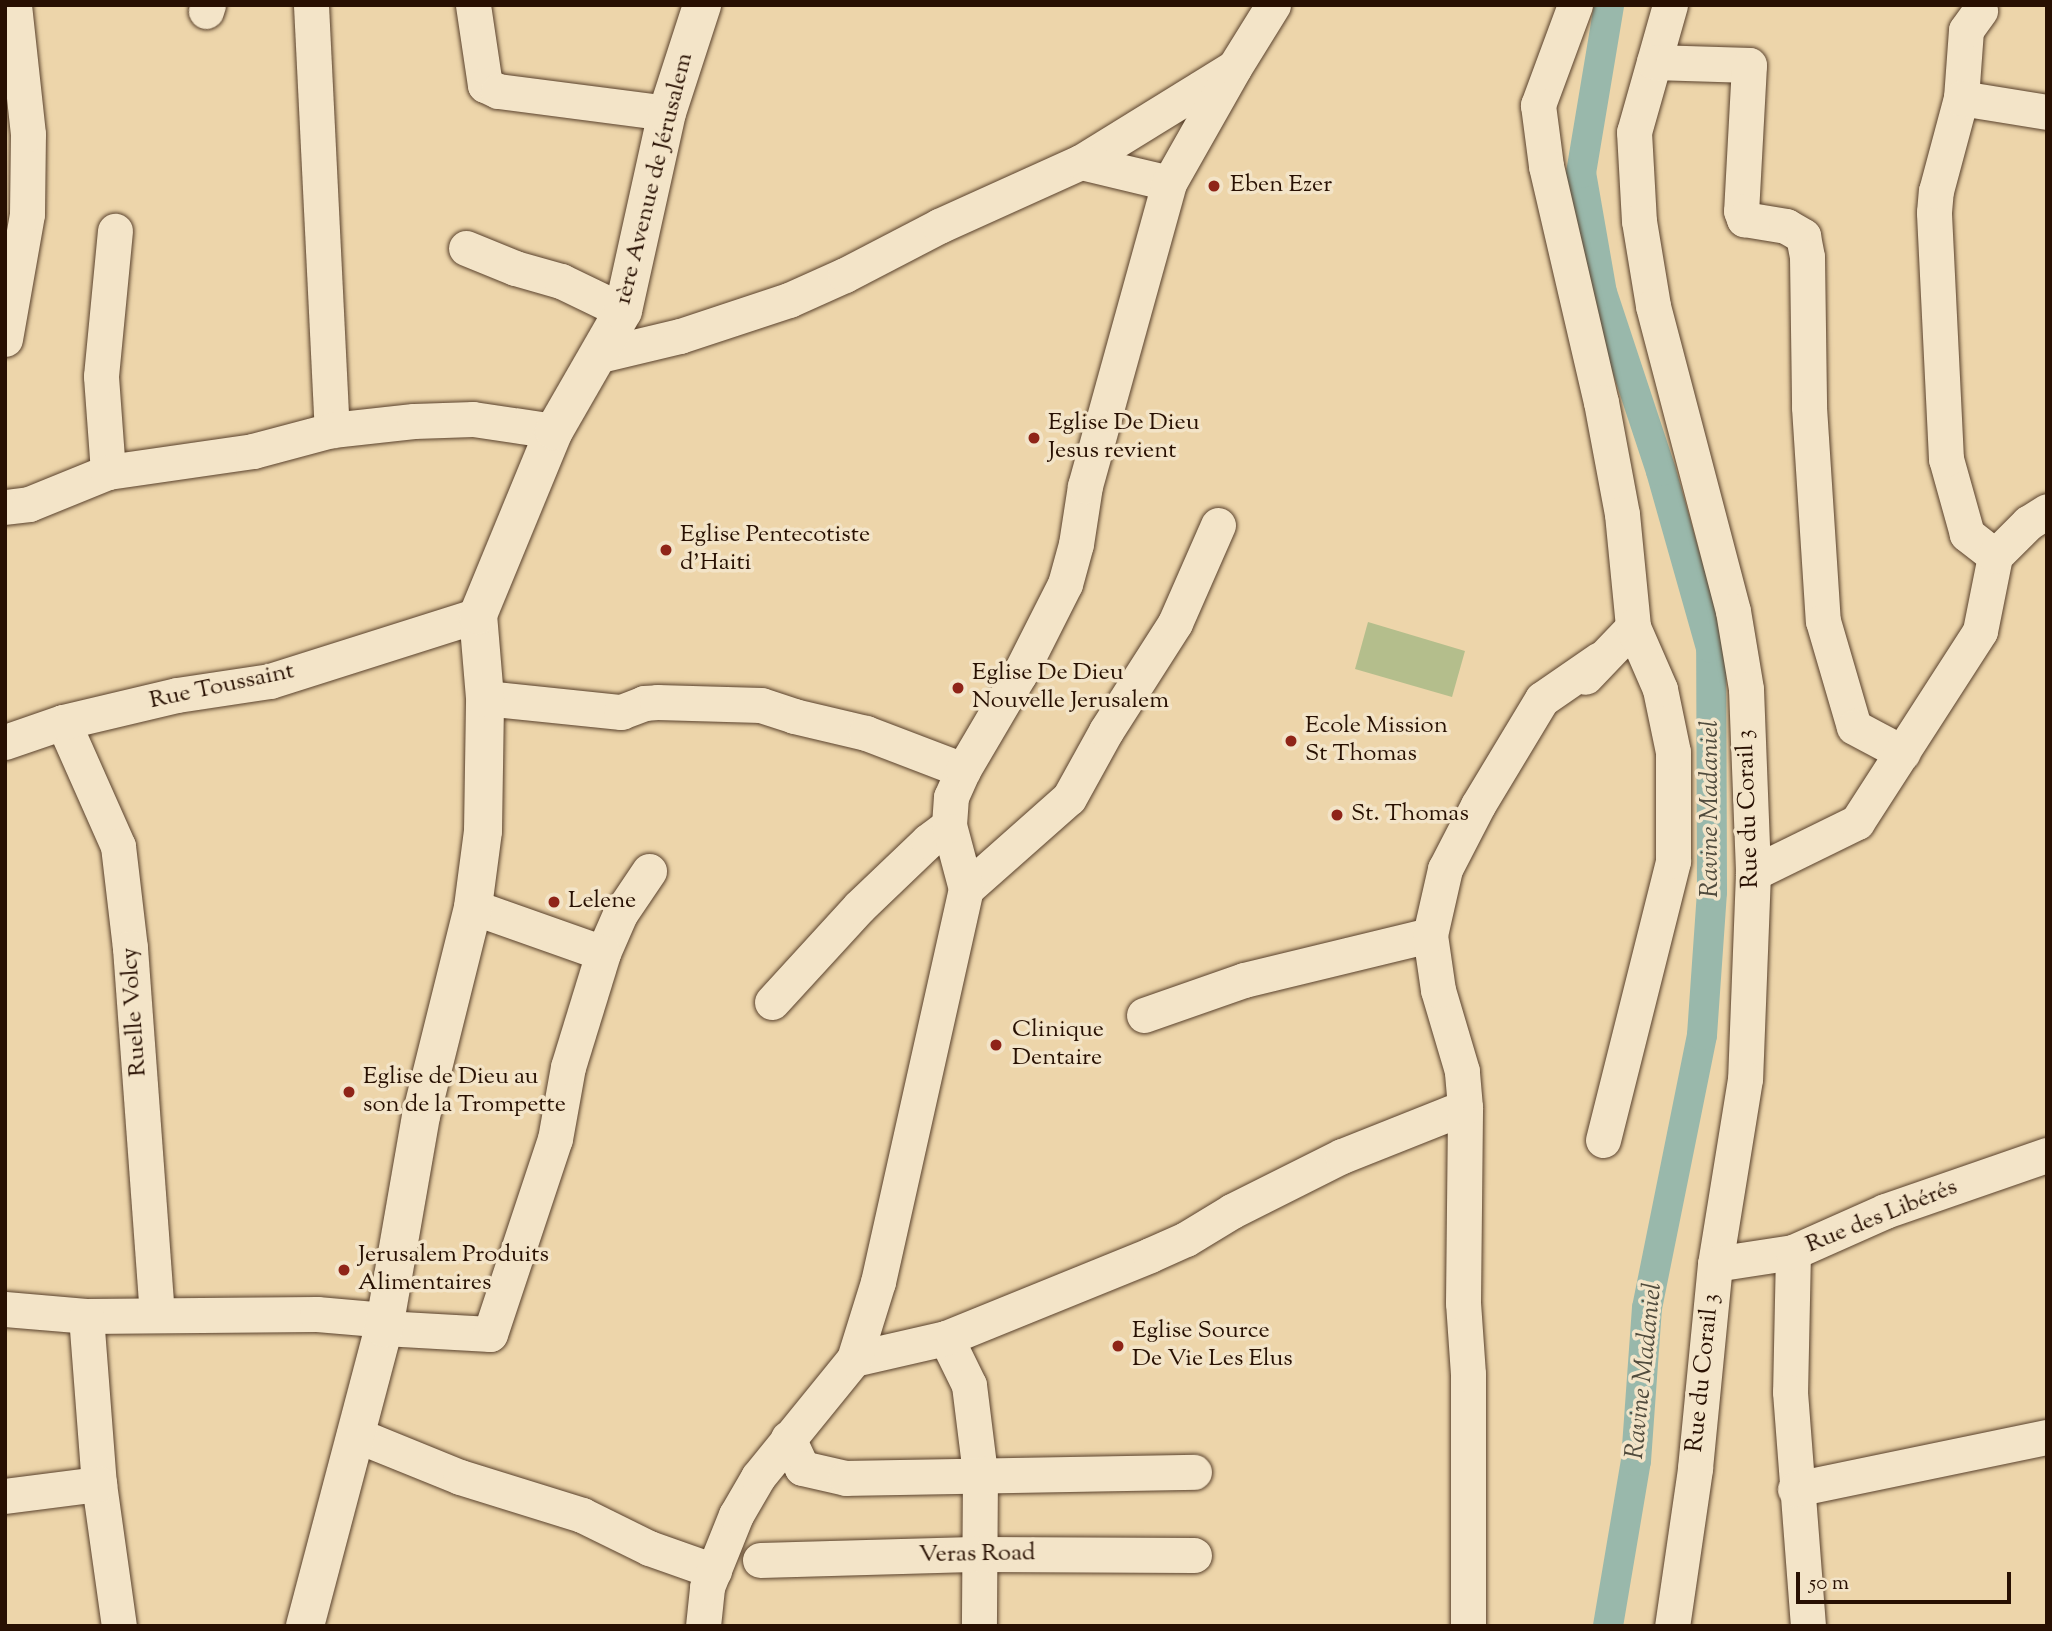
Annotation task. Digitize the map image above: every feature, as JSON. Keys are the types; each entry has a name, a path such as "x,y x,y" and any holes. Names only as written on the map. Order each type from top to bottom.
{"street":[{"path":"5,339 27,214 28,134 14,5"},
{"path":"311,5 332,430"},
{"path":"472,5 485,85 498,91 667,113"},
{"name":"1ère Avenue de Jérusalem","path":"478,615 554,431 623,312 667,113 702,5"},
{"path":"703,1626 708,1587 736,1515 758,1477 854,1359 878,1282 966,888 949,825 951,797 963,770 1019,675 1065,584 1076,544 1085,485 1169,183 1273,5"},
{"path":"1575,5 1538,105 1546,166 1601,402 1622,514 1633,627 1660,689 1674,751 1673,862 1603,1140"},
{"name":"Rue du Corail 3","path":"1670,5 1634,132 1639,221 1653,306 1733,611 1746,689 1753,873 1745,1079 1715,1264 1695,1469 1672,1626"},
{"path":"1980,11 1966,30 1961,99 1936,191 1934,212 1946,459 1967,534 1995,556"},
{"path":"1654,62 1749,65 1741,211 1744,219 1786,226 1803,236 1807,257 1809,407 1823,621 1854,727 1903,753"},
{"path":"596,356 680,336 789,300 845,275 939,226 1081,162 1234,68"},
{"path":"1961,99 2047,112"},
{"path":"1081,162 1169,183"},
{"path":"108,472 100,376 115,231"},
{"path":"466,248 515,268 561,281 623,312"},
{"path":"5,507 29,503 108,472 253,452 332,430 414,421 473,419 554,431"},
{"path":"1753,873 1857,822 1980,631 1995,556 2028,523 2047,511"},
{"path":"966,888 1069,798 1106,731 1175,623 1218,525"},
{"path":"305,1626 384,1324 421,1116 473,907 483,831 485,698 478,615"},
{"name":"Rue Toussaint","path":"5,742 63,722 177,695 270,681 478,615"},
{"path":"1553,717 1600,659 1633,627"},
{"path":"1468,1626 1468,1374 1463,1303 1465,1107 1462,1070 1438,990 1430,935 1445,869 1478,805 1542,699 1600,659"},
{"path":"485,698 621,712 644,703 657,702 761,705 794,716 866,733 963,770"},
{"name":"Ruelle Volcy","path":"63,722 118,846 131,960 157,1314"},
{"path":"772,1002 859,907 928,841 949,825"},
{"path":"5,1309 86,1316 317,1314 384,1324 490,1334 555,1139 568,1067 603,953 620,914 649,871"},
{"path":"473,907 603,953"},
{"path":"1144,1016 1244,980 1430,935"},
{"path":"854,1359 946,1338 1186,1239 1232,1212 1342,1156 1465,1107"},
{"name":"Rue des Libérés","path":"1715,1264 1793,1252 1885,1211 2047,1155"},
{"path":"1793,1252 1790,1392 1795,1489 1808,1626"},
{"path":"86,1316 99,1484 119,1626"},
{"path":"946,1338 969,1384 980,1473 979,1626"},
{"path":"354,1434 460,1477 582,1515 649,1548 715,1571"},
{"path":"1795,1489 2047,1437"},
{"path":"788,1438 802,1468 846,1478 980,1473 1194,1472"},
{"path":"5,1496 99,1484"},
{"name":"Veras Road","path":"760,1560 981,1554 1194,1555"}],"green space":[{"path":"1368,622 1465,651 1452,697 1355,669"}],"waterway":[{"name":"Ravine Madaniel","path":"1608,1626 1636,1461 1647,1308 1702,1035 1712,892 1711,648 1661,471 1602,293 1581,173 1609,5"}],"place":[{"name":"Eben Ezer","path":"1214,186"},
{"name":"Eglise De Dieu Jesus revient","path":"1034,438"},
{"name":"Eglise Pentecotiste d'Haiti","path":"666,550"},
{"name":"Eglise De Dieu Nouvelle Jerusalem","path":"958,688"},
{"name":"Ecole Mission St Thomas","path":"1291,741"},
{"name":"St. Thomas","path":"1337,815"},
{"name":"Lelene","path":"554,902"},
{"name":"Clinique Dentaire","path":"996,1045"},
{"name":"Eglise de Dieu au son de la Trompette","path":"349,1092"},
{"name":"Jerusalem Produits Alimentaires","path":"344,1270"},
{"name":"Eglise Source De Vie Les Elus","path":"1118,1346"}]}
